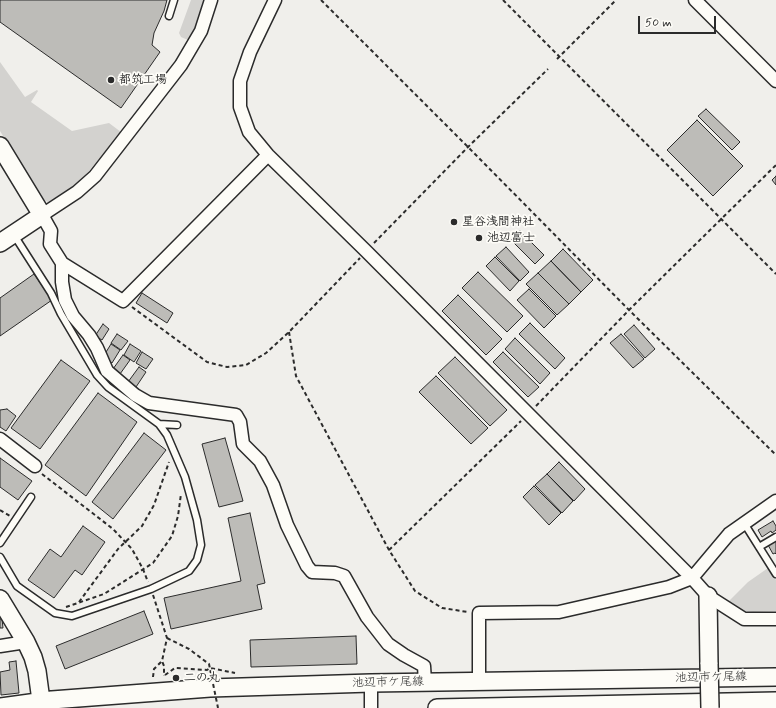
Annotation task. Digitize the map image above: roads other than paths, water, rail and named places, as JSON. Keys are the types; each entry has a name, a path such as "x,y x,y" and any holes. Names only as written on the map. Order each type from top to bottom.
{"street":[{"path":"7,238 77,192 95,176 181,65 201,31 211,0"},
{"path":"275,0 250,52 240,81 240,107 249,132 268,155 366,251 692,578 708,596 744,619 776,619"},
{"path":"695,0 776,81"},
{"path":"0,146 51,231 50,244 62,263 123,301 268,155"},
{"path":"62,263 62,282 65,300 73,316 89,335 97,348 107,371 135,394 149,403 236,415 240,422 243,444 260,461 273,485 287,525 307,566 312,572 335,572 344,576 368,617 388,644 424,666 426,682"},
{"path":"0,439 35,466"},
{"path":"479,682 479,613 559,612 669,586 692,578 729,534 776,501"},
{"path":"708,596 710,708"},
{"path":"0,600 26,642 33,657 37,671 41,705"},
{"path":"0,646 26,642"},
{"name":"池辺市ケ尾線","path":"0,707 41,705 210,688 371,683 776,677"},
{"path":"371,683 371,708"},
{"name":"池辺市ケ尾線","path":"437,708 776,701"}],"lane":[{"path":"169,16 174,0"},
{"path":"0,557 17,586 55,613 72,616 151,589 189,571 197,560 201,545 197,520 185,477 167,435 160,424 108,387 97,375 61,314 52,293 7,238"},
{"path":"160,424 177,425"},
{"path":"0,543 31,497"},
{"path":"744,523 776,574"},
{"path":"759,547 776,537"}],"place":[{"name":"都筑工場","path":"111,80"},
{"name":"星谷浅間神社","path":"454,222"},
{"name":"池辺富士","path":"479,238"},
{"name":"二の丸","path":"176,678"}]}
